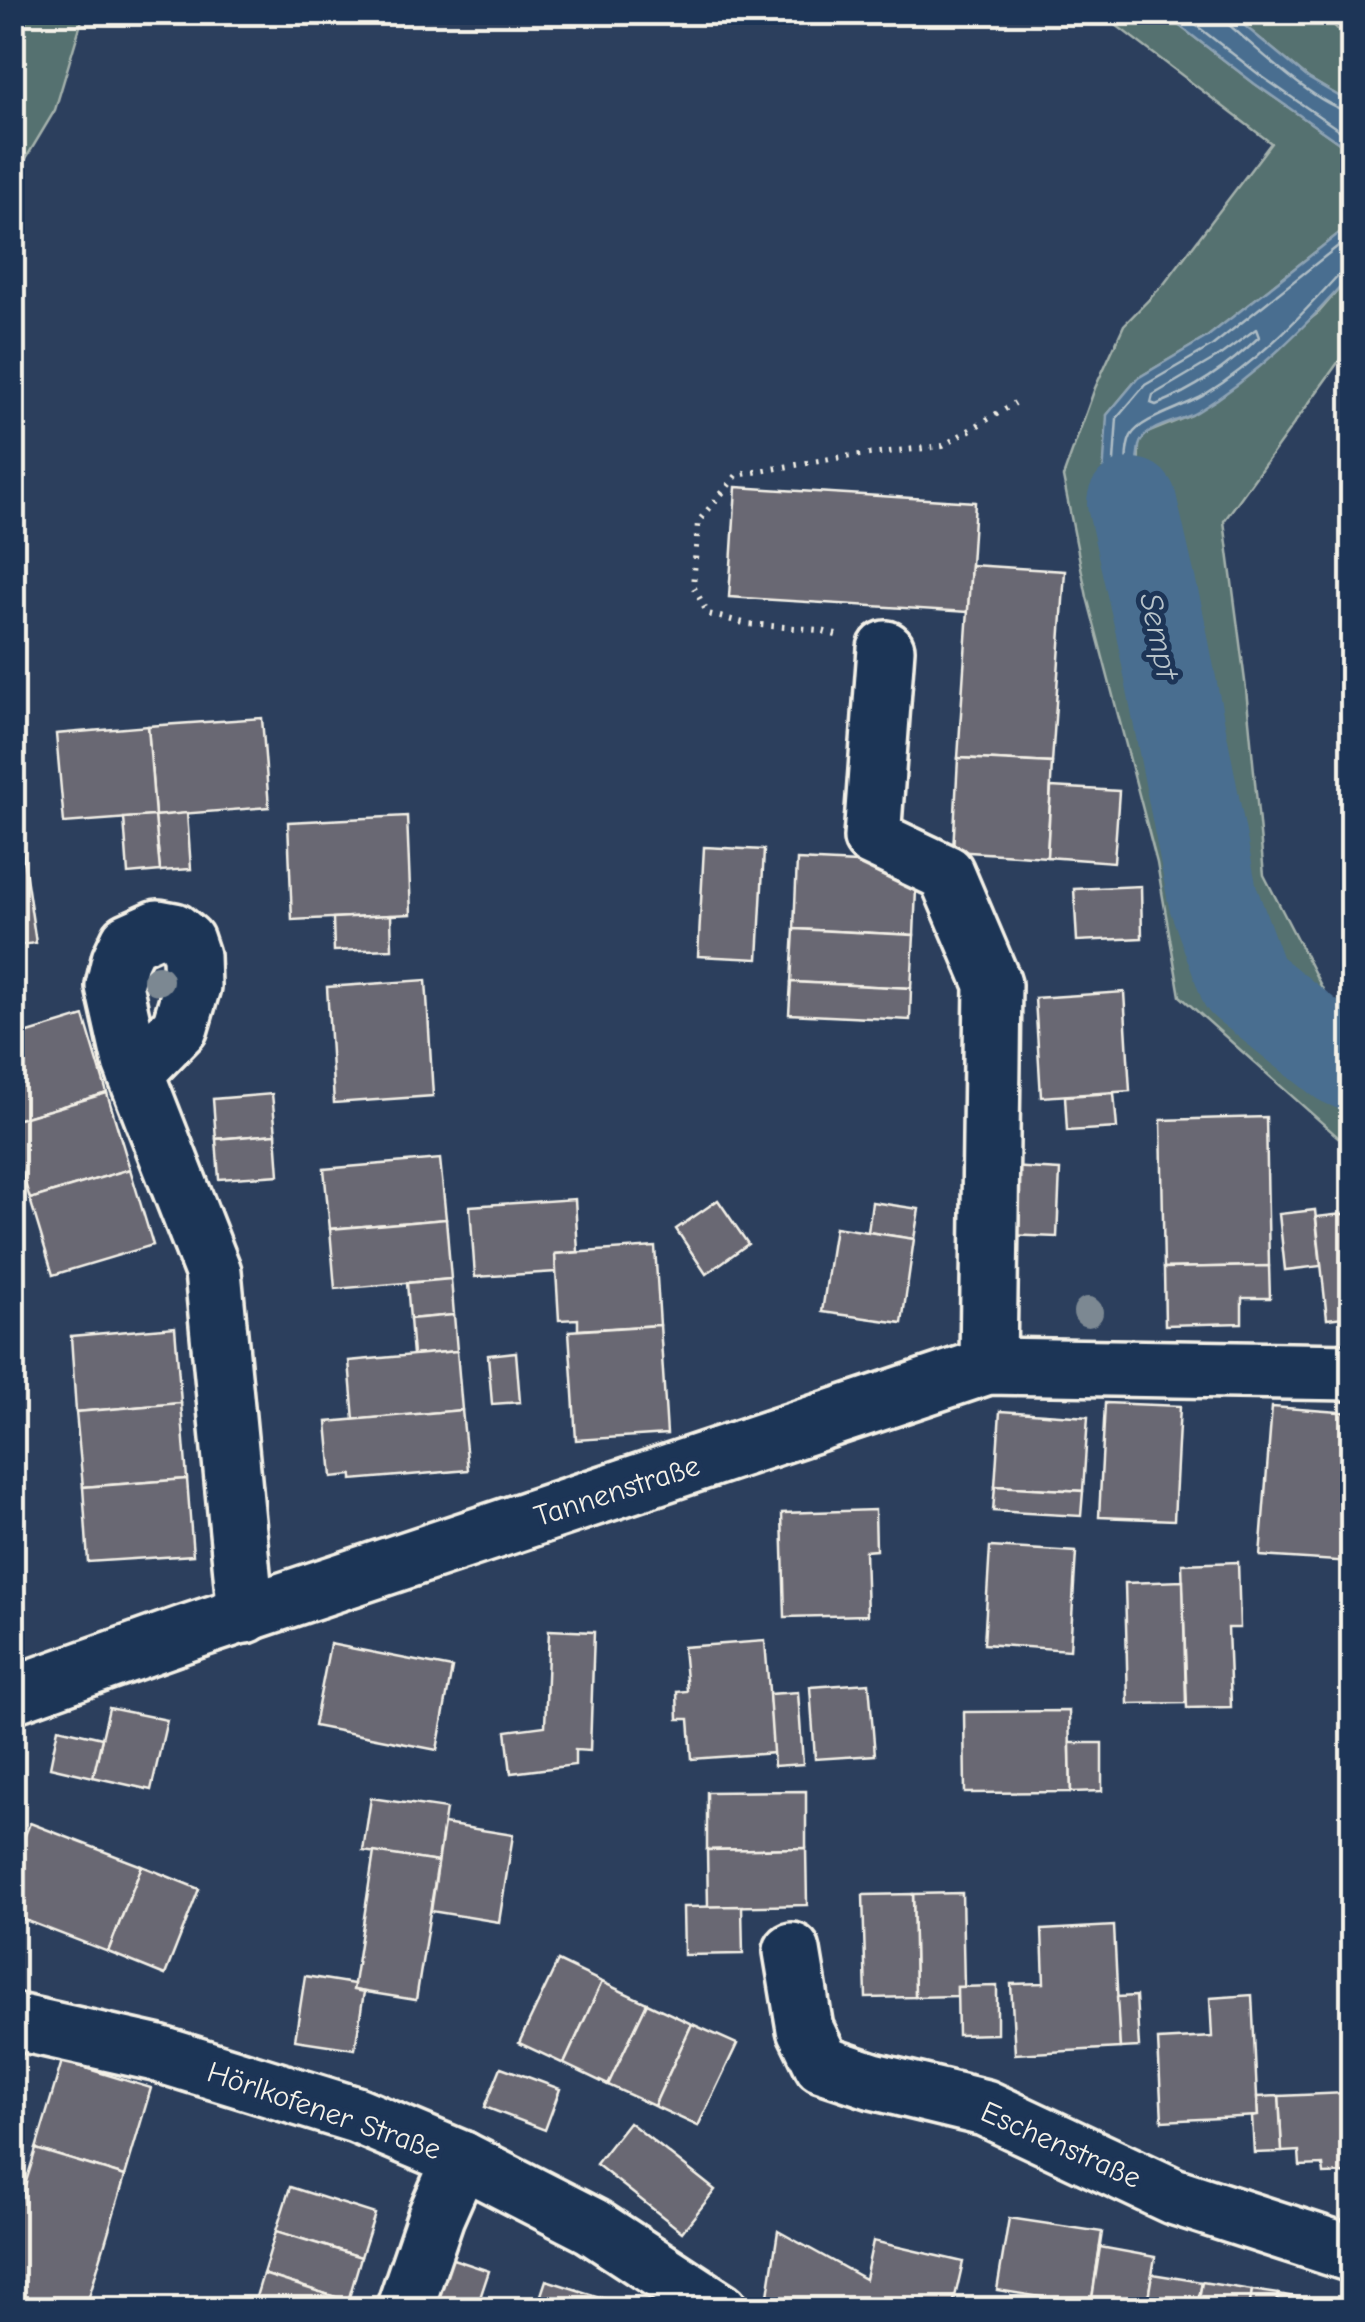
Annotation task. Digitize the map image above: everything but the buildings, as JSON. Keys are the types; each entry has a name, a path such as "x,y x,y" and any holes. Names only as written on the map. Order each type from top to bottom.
{"street":[{"path":"886,649 872,838 946,874 993,984 988,1366"},
{"path":"135,1073 213,1272 246,1615"},
{"name":"Tannenstraße","path":"12,1695 988,1366 1352,1372"},
{"name":"Eschenstraße","path":"792,1952 805,2029 822,2064 985,2108 1173,2196 1352,2254"},
{"name":"Hörlkofener Straße","path":"12,2021 155,2053 356,2115 460,2159 592,2226 720,2310"},
{"path":"404,2310 460,2159"}],"path":[{"path":"886,649 819,630 748,624 708,614 693,586 698,522 737,475 842,457 943,446 1016,403"}],"shaded area":[{"path":"1324,13 1352,13 1352,47"}],"green space":[{"path":"29,13 84,13 55,110 13,180 13,53"},
{"path":"1089,13 1163,13 1352,152 1352,212 1347,227 1207,337 1138,378 1107,415 1145,630 1171,619 1138,492 1139,442 1147,433 1192,415 1319,312 1352,274 1352,343 1224,521 1264,875 1332,1007 1352,1019 1352,1142 1339,1138 1180,996 1157,863 1087,597 1063,477 1095,388 1124,325 1164,284 1271,143 1112,22"},
{"path":"1229,13 1324,13 1352,47 1352,104 1308,78"}],"water":[{"path":"1163,13 1229,13 1308,78 1352,104 1352,152 1255,84"},
{"path":"1352,212 1352,274 1335,293 1240,383 1197,412 1155,429 1142,439 1137,466 1141,510 1171,619 1145,630 1102,492 1107,415 1138,378 1207,337 1347,227"}],"waterway":[{"name":"Sempt","path":"1132,503 1213,898 1244,984 1352,1066"}]}
